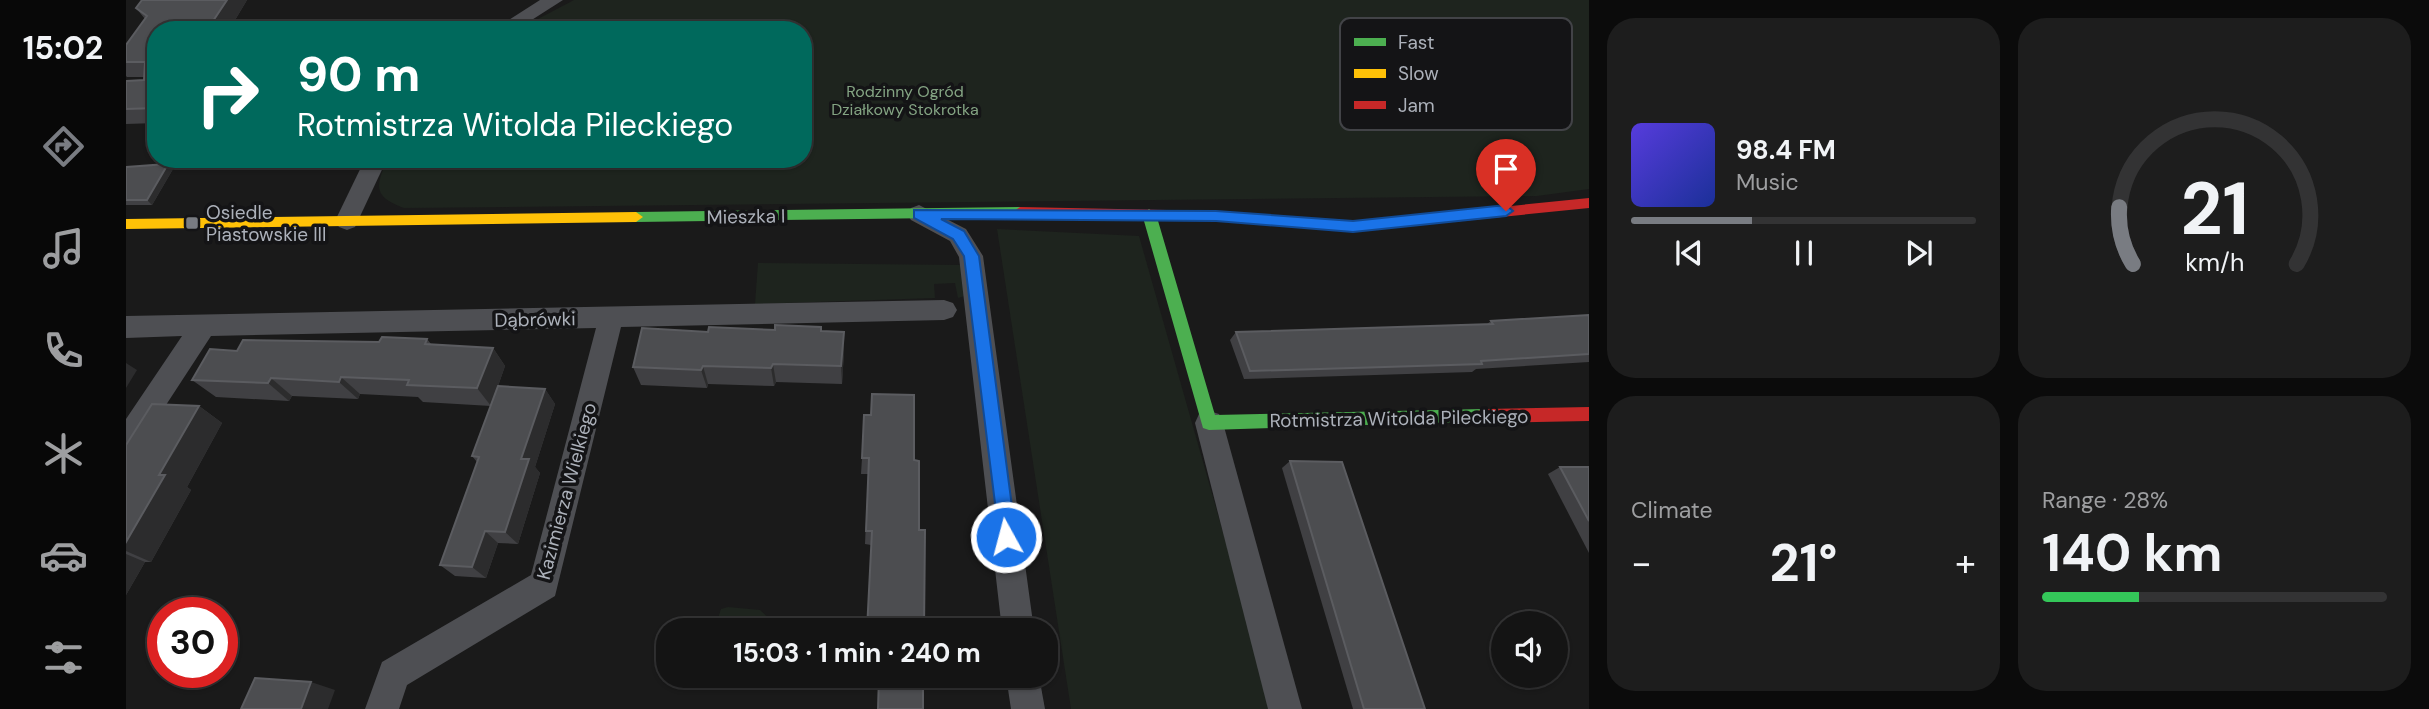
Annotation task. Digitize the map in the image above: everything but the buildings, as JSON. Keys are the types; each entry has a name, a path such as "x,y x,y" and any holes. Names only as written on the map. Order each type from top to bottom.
{"street":[{"path":"518,21 554,0"},
{"path":"347,221 372,168"},
{"path":"919,214 1216,216 1353,227 1589,202"},
{"name":"Mieszka I","path":"126,224 919,214 958,235 971,256 1016,618"},
{"path":"1149,214 1209,423 1285,709"},
{"name":"Dąbrówki","path":"126,327 944,310"},
{"name":"Kazimierza Wielkiego","path":"383,709 394,674 544,585 611,317"},
{"path":"126,442 204,325"},
{"name":"Rotmistrza Witolda Pileckiego","path":"1209,423 1589,414"},
{"path":"1025,688 1028,709"}],"green space":[{"name":"Rodzinny Ogród Działkowy Stokrotka","path":"574,0 1589,0 1589,189 1537,196 404,208 387,200 382,195 379,183 384,168 812,168 812,21 534,21"},
{"path":"997,229 1139,236 1273,709 1071,709"},
{"path":"758,263 961,265 965,296 958,298 955,283 934,284 935,298 755,304"},
{"path":"728,607 760,610 769,618 718,618 721,609"}],"traffic: fast":[{"path":"636,217 1020,212"},
{"path":"1149,214 1209,423 1484,416"}],"traffic: slow":[{"path":"126,224 636,217"}],"traffic: jam":[{"path":"1020,212 1216,216 1353,227 1589,203"},
{"path":"1484,416 1589,414"}],"place":[{"name":"Osiedle Piastowskie III","path":"192,223"}],"route":[{"path":"1006,537 979,298 971,256 958,235 919,214 1015,212 1216,216 1353,227 1506,211"}]}
